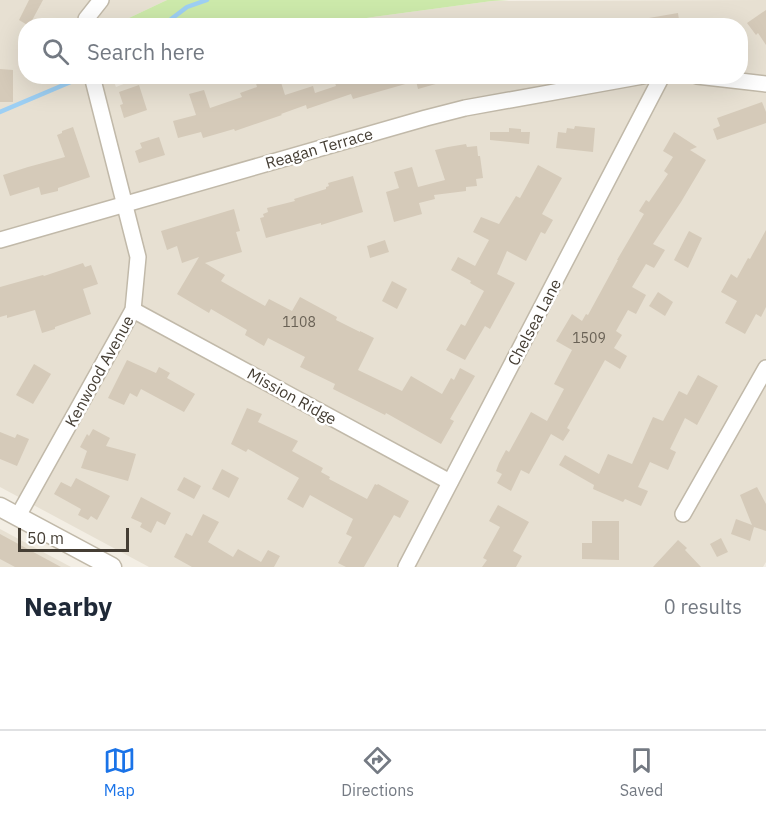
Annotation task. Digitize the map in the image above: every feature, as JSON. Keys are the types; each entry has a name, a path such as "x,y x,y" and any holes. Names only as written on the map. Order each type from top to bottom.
{"street":[{"path":"87,18 101,0"},
{"path":"748,82 766,84"},
{"name":"Kenwood Avenue","path":"18,516 133,310 138,257 94,84"},
{"name":"Reagan Terrace","path":"0,240 415,121 465,108 598,84"},
{"name":"Chelsea Lane","path":"406,567 658,84"},
{"name":"Mission Ridge","path":"133,310 450,482"},
{"path":"683,514 766,368"},
{"path":"0,507 112,567"}],"shaded area":[{"path":"0,0 167,0 129,18 18,18 18,84 115,84 116,87 124,84 748,84 748,18 367,18 492,1 766,0 766,562 763,567 149,567 0,487"},
{"path":"0,529 71,567 0,567"}],"green space":[{"path":"167,0 509,0 367,18 129,18"}],"building":[{"path":"29,0 43,0 33,18 20,18"},
{"path":"766,10 766,45 758,33 756,35 748,22"},
{"path":"678,13 679,18 649,18"},
{"path":"0,69 13,70 13,102 0,102"},
{"path":"256,84 282,84 285,95 313,86 315,93 336,86 335,84 406,84 353,99 351,94 307,109 306,105 235,131 234,129 203,138 201,132 178,138 173,121 196,115 189,94 204,90 210,108 242,97 240,93 257,87"},
{"path":"417,84 436,84 418,89"},
{"path":"139,85 147,110 124,118 119,92"},
{"path":"762,102 766,112 766,123 717,140 713,129 720,126 717,118"},
{"path":"575,126 595,128 593,152 556,148 558,132 566,133 567,128 574,129"},
{"path":"73,127 90,177 58,188 58,191 41,195 39,187 10,196 3,175 65,157 57,135"},
{"path":"509,128 530,132 529,144 490,140 490,132 509,132"},
{"path":"674,132 697,147 690,150 706,160 653,244 665,250 654,268 646,264 632,287 646,295 636,314 628,310 616,331 622,335 614,348 627,356 620,369 605,360 567,428 570,430 563,441 551,434 529,474 521,470 511,491 497,483 502,474 496,471 499,463 506,450 509,452 531,412 547,421 564,389 554,384 572,350 556,341 572,314 582,321 586,314 588,315 644,214 639,211 646,200 649,202 668,174 664,171 673,157 663,151"},
{"path":"159,137 165,155 139,163 135,151 142,148 140,143"},
{"path":"466,144 467,147 477,146 478,156 480,156 483,178 476,179 477,186 466,187 466,191 434,195 435,199 419,203 422,214 394,222 386,192 399,188 394,172 412,167 418,187 445,180 435,150"},
{"path":"538,165 562,178 542,214 553,220 545,234 541,232 526,261 507,251 497,274 515,283 490,329 485,326 465,360 446,350 461,324 465,326 484,291 451,270 458,257 475,266 489,240 473,232 481,217 499,224 516,196 520,198"},
{"path":"353,176 363,212 266,238 260,218 268,212 267,208 295,201 294,199 326,189 329,186 328,183"},
{"path":"234,209 240,231 236,232 242,252 205,263 225,275 221,281 265,306 269,299 292,311 300,297 337,317 336,320 374,338 358,370 402,391 411,376 442,394 451,378 454,380 460,368 475,376 450,419 454,421 441,444 386,413 385,415 333,389 335,384 300,367 305,357 268,338 264,346 245,335 247,330 211,309 209,313 177,294 199,257 182,263 177,246 167,250 161,231"},
{"path":"766,230 766,307 761,317 756,314 745,334 725,323 737,301 721,292 731,274 737,278"},
{"path":"689,231 702,238 688,268 674,260"},
{"path":"385,240 389,252 370,258 367,246"},
{"path":"83,263 85,267 91,265 98,284 83,289 91,314 42,333 35,310 7,318 7,315 0,317 0,287"},
{"path":"392,281 407,289 397,309 382,301"},
{"path":"658,292 673,302 665,316 649,306"},
{"path":"127,360 156,373 159,367 170,373 167,378 195,394 184,412 141,389 137,397 130,393 124,405 108,398"},
{"path":"34,364 51,374 33,404 16,395"},
{"path":"698,375 718,386 697,425 685,418 670,449 676,452 668,470 650,462 638,487 648,491 641,506 625,499 623,502 593,489 594,485 559,465 565,455 599,474 608,454 632,464 653,417 663,421 679,391 687,395"},
{"path":"247,408 262,414 258,422 298,441 292,451 323,468 321,472 330,477 329,479 367,499 375,484 378,484 409,501 400,518 394,515 364,567 346,567 338,563 352,537 346,534 353,519 310,495 303,508 287,499 299,478 248,449 246,452 231,444"},
{"path":"93,429 110,438 106,446 136,454 128,481 81,468 87,451 80,447 87,434 89,436"},
{"path":"0,432 15,438 17,434 29,439 17,466 0,459"},
{"path":"222,469 239,478 229,498 212,489"},
{"path":"184,477 201,486 194,499 177,490"},
{"path":"76,478 110,496 97,520 91,516 88,520 78,515 81,509 54,494 61,482 71,487"},
{"path":"757,487 766,504 766,531 754,527 750,541 731,534 736,519 752,525 740,495"},
{"path":"141,497 171,513 165,525 157,521 151,533 140,527 142,523 131,518"},
{"path":"498,505 529,522 513,551 522,556 516,567 482,567 487,560 483,558 500,527 489,521"},
{"path":"203,514 219,522 208,542 233,557 238,549 261,562 268,550 280,556 274,567 192,567 174,557 186,533 192,536"},
{"path":"592,521 619,521 619,560 582,559 582,543 592,543"},
{"path":"0,534 61,567 15,567 0,559"},
{"path":"721,538 728,552 717,557 710,544"},
{"path":"678,540 701,567 653,567"}],"waterway":[{"path":"173,18 187,7 207,0"},
{"path":"0,112 66,84"}]}
